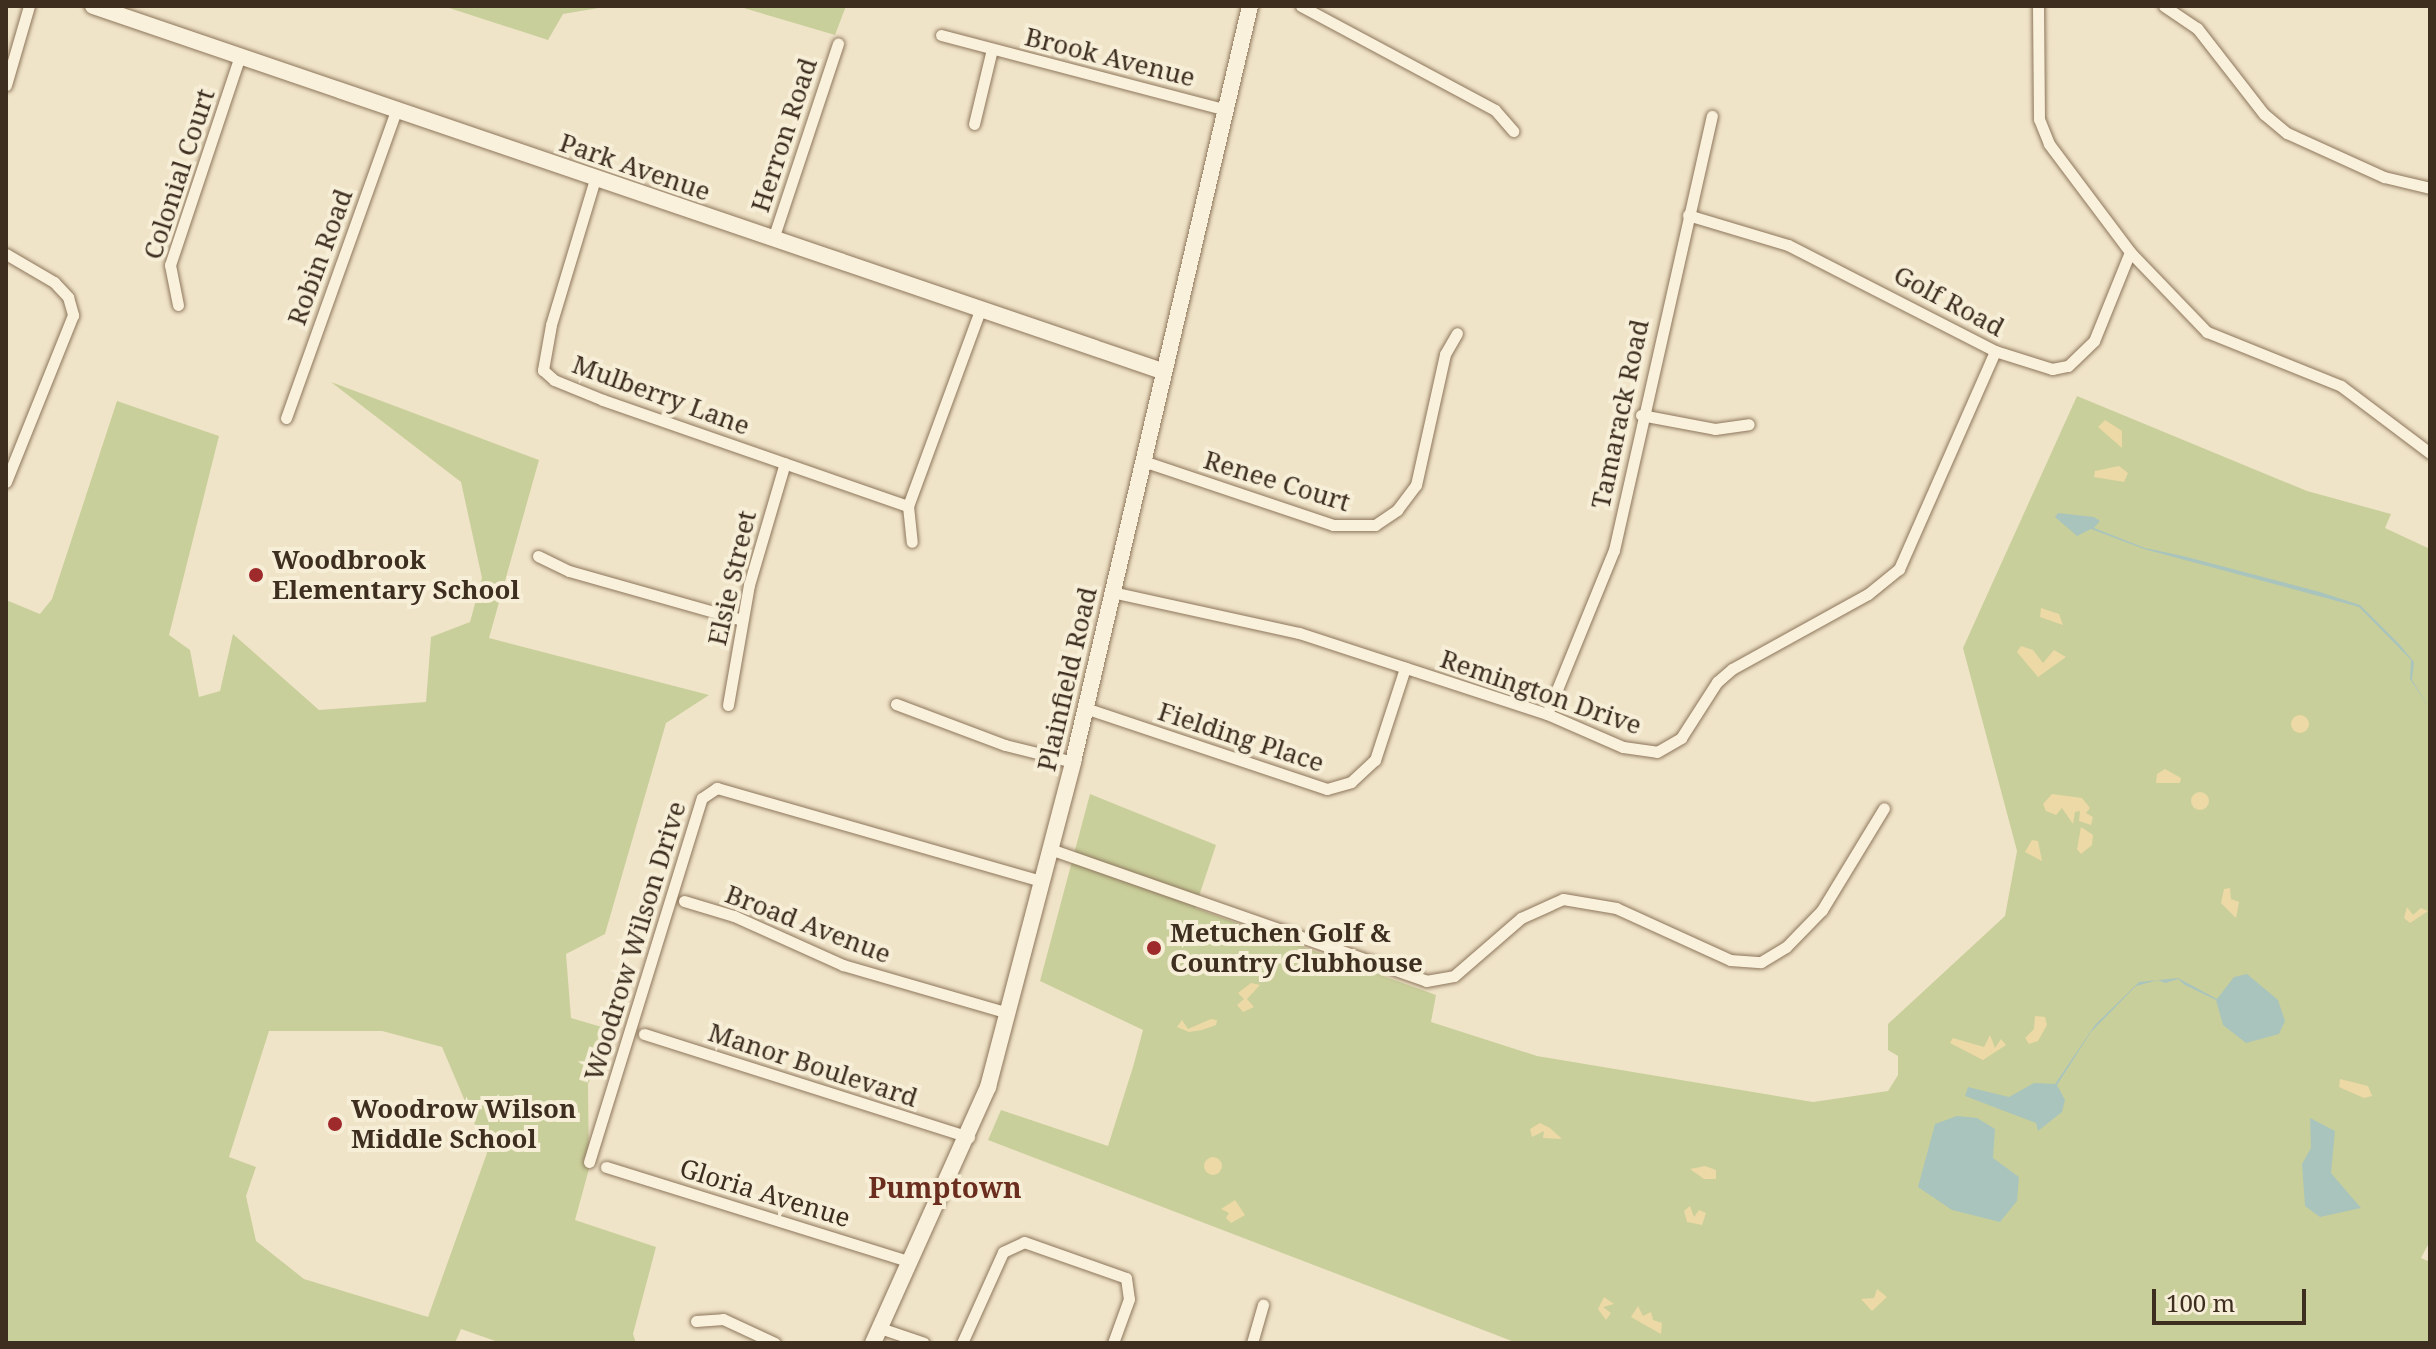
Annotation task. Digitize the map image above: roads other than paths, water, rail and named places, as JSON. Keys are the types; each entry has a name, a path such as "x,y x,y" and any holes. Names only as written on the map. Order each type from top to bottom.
{"street":[{"path":"6,85 29,6"},
{"name":"Plainfield Road","path":"876,1335 970,1138 1008,1013 1073,762 1223,109 1250,6"},
{"path":"1301,6 1495,110 1513,131"},
{"path":"2038,6 2039,119 2049,144 2130,252 2207,332 2341,386 2430,453"},
{"path":"2164,6 2197,28 2255,104 2287,133 2384,177 2430,188"},
{"name":"Park Avenue","path":"96,7 1162,371"},
{"name":"Brook Avenue","path":"941,35 1223,109"},
{"name":"Herron Road","path":"773,239 838,44"},
{"path":"974,124 992,49"},
{"name":"Colonial Court","path":"178,305 170,265 240,56"},
{"name":"Robin Road","path":"286,418 396,110"},
{"name":"Tamarack Road","path":"1547,714 1614,550 1641,415 1712,116"},
{"name":"Mulberry Lane","path":"595,179 551,325 543,370 554,380 603,400 908,506"},
{"name":"Golf Road","path":"1688,215 1820,259 1995,351 2052,369 2081,357 2094,341 2130,252"},
{"path":"6,254 54,282 68,297 73,315 6,482"},
{"path":"912,542 908,506 980,310"},
{"name":"Renee Court","path":"1143,461 1333,525 1375,525 1404,503 1416,485 1445,354 1457,333"},
{"name":"Remington Drive","path":"1112,592 1299,633 1547,714 1623,747 1642,752 1671,747 1732,669 1885,582 1908,555 1995,351"},
{"path":"1641,415 1715,429 1749,424"},
{"name":"Elsie Street","path":"728,705 742,620 785,463"},
{"path":"538,556 569,571 742,620"},
{"name":"Fielding Place","path":"1085,708 1327,789 1351,782 1375,760 1405,668"},
{"path":"896,704 1005,745 1073,762"},
{"name":"Woodrow Wilson Drive","path":"589,1162 702,798 717,788 1042,881"},
{"path":"1050,849 1426,981 1454,976 1521,918 1563,899 1616,908 1730,960 1761,962 1786,947 1822,910 1884,808"},
{"name":"Broad Avenue","path":"684,901 748,921 843,965 1008,1013"},
{"name":"Manor Boulevard","path":"644,1034 970,1138"},
{"name":"Gloria Avenue","path":"606,1167 911,1262"},
{"path":"962,1343 1003,1252 1024,1242 1126,1278 1129,1299 1113,1343"},
{"path":"1252,1343 1263,1305"},
{"path":"696,1321 723,1319 775,1343"},
{"path":"876,1335 924,1343"}],"water":[{"path":"2058,513 2094,517 2100,521 2094,528 2145,548 2360,605 2414,662 2412,680 2430,709 2410,679 2411,660 2359,607 2144,549 2091,529 2077,536 2055,517"},
{"path":"2247,974 2278,1000 2285,1021 2279,1034 2246,1043 2223,1025 2216,1000 2178,979 2165,983 2158,980 2178,978 2217,999 2234,977"},
{"path":"2158,980 2136,986 2091,1032 2057,1085 2065,1100 2062,1112 2038,1131 2036,1123 1965,1096 1968,1087 2009,1097 2034,1083 2055,1084 2095,1025 2139,982"},
{"path":"1957,1116 1977,1118 1995,1129 1993,1158 2019,1177 2017,1201 2000,1222 1952,1210 1918,1187 1935,1124"},
{"path":"2310,1118 2335,1131 2331,1173 2361,1208 2320,1217 2305,1206 2302,1164 2311,1148"}],"place":[{"name":"Woodbrook Elementary School","path":"256,575"},
{"name":"Metuchen Golf & Country Clubhouse","path":"1154,948"},
{"name":"Woodrow Wilson Middle School","path":"335,1124"}],"district":[{"name":"Pumptown","path":"945,1187"}]}
